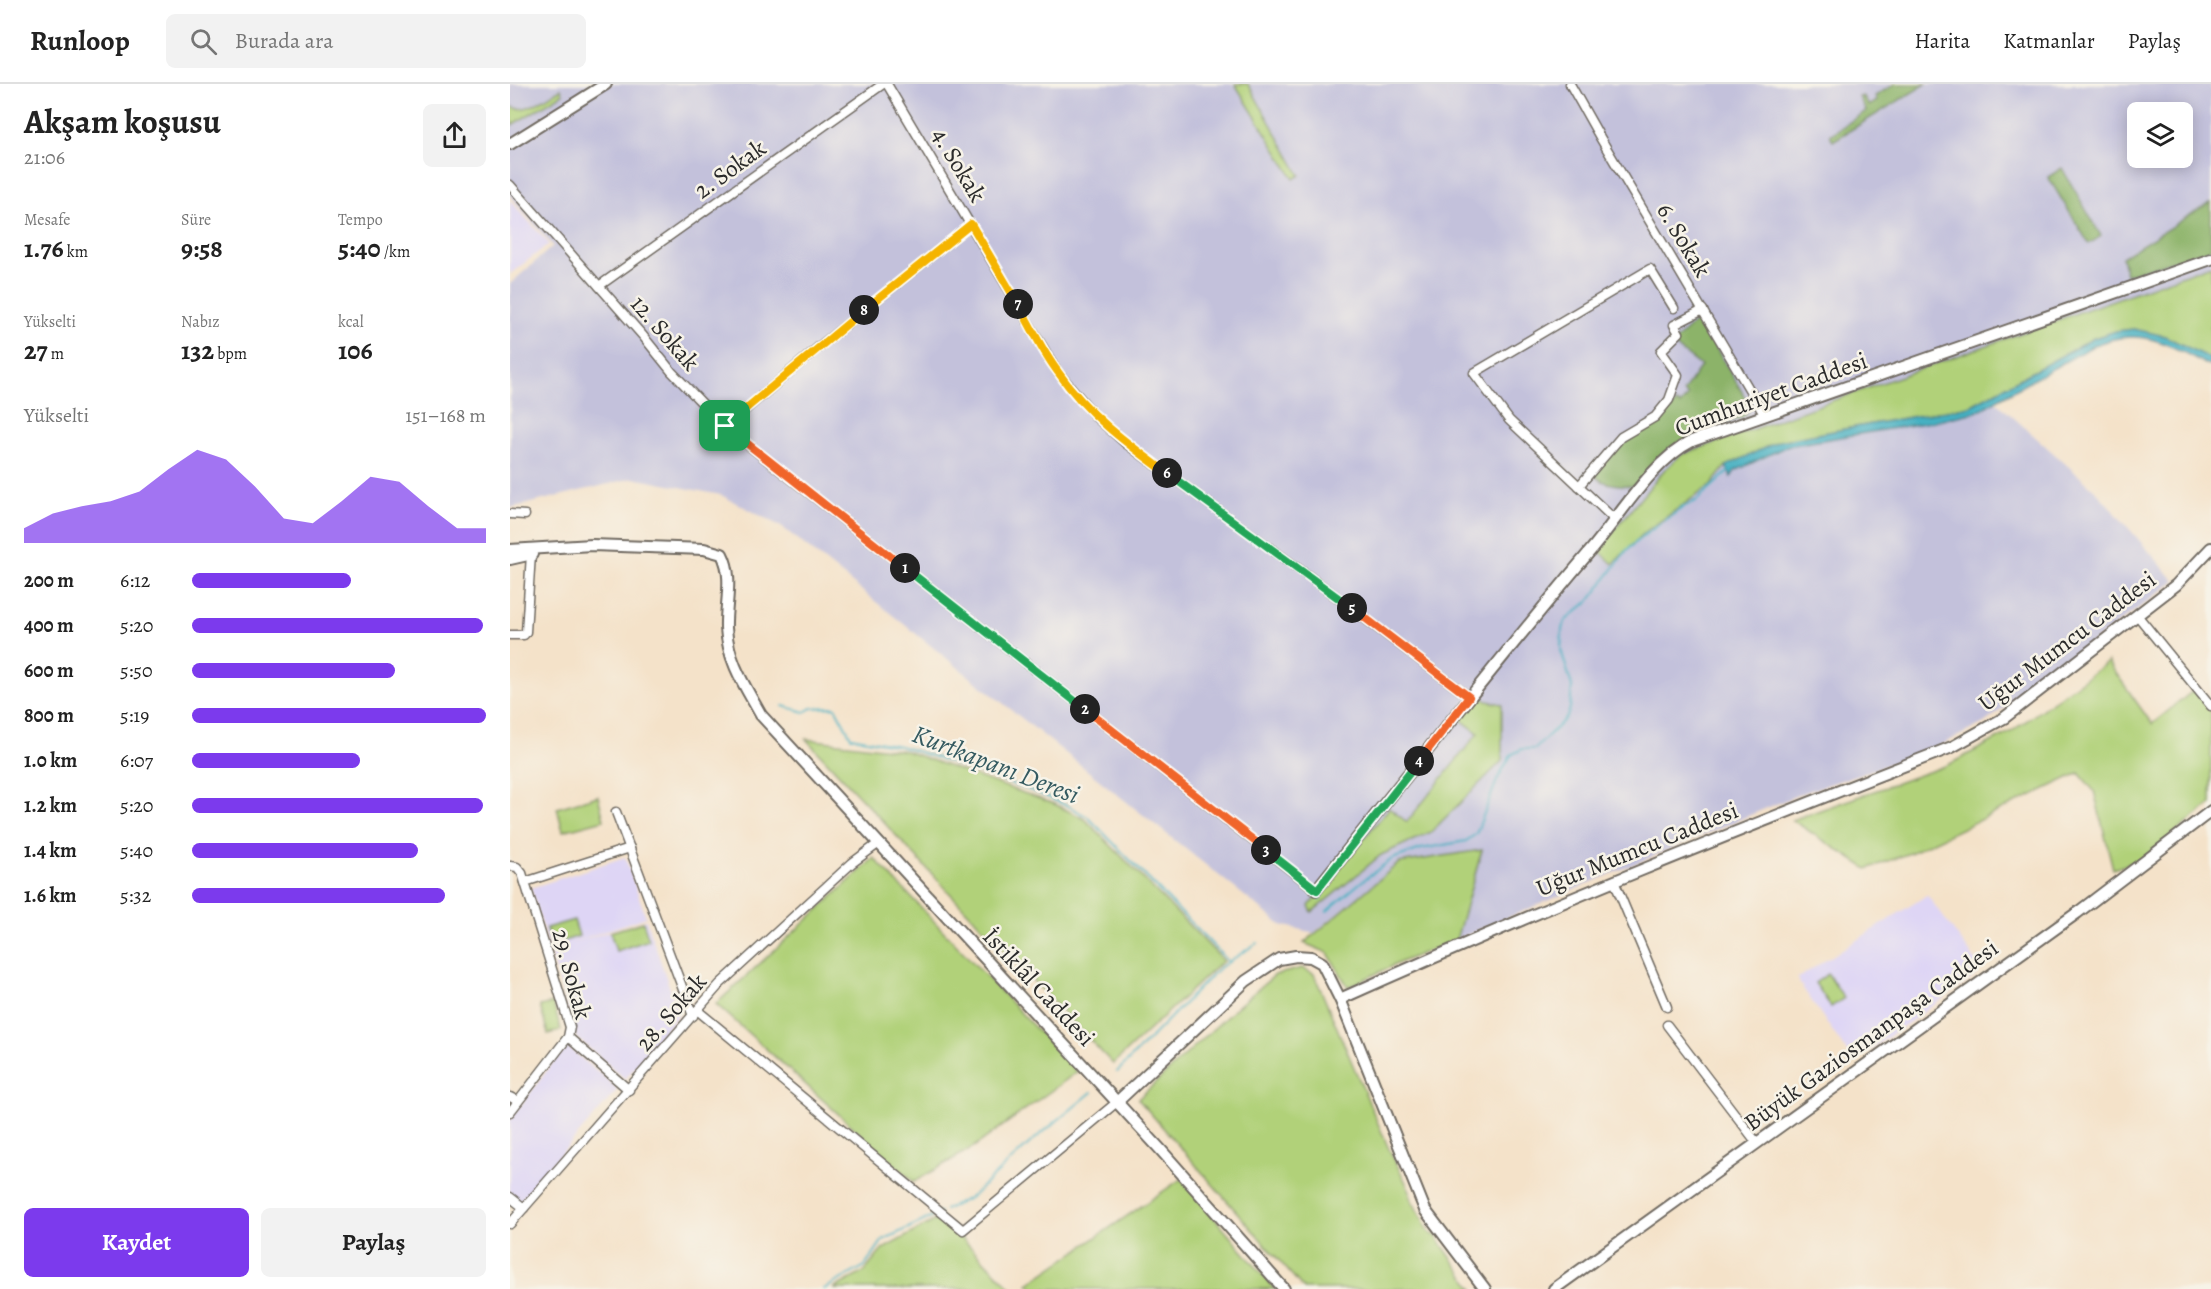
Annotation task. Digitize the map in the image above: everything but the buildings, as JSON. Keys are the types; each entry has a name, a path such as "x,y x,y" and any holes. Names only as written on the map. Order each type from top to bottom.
{"street":[{"path":"510,144 606,84"},
{"name":"2. Sokak","path":"599,286 883,84"},
{"name":"4. Sokak","path":"887,84 1057,371 1097,418 1125,442 1301,570 1469,697"},
{"name":"6. Sokak","path":"1570,84 1765,416"},
{"name":"12. Sokak","path":"510,185 672,372 725,426 1317,890"},
{"path":"725,426 971,224"},
{"name":"Cumhuriyet Caddesi","path":"1317,890 1469,697 1656,469 1681,446 2126,287 2211,259"},
{"path":"1615,520 1509,420 1474,373 1650,269 1674,308"},
{"path":"1579,486 1621,437 1655,417 1669,400 1678,375 1661,351 1680,333 1674,325 1703,310"},
{"path":"510,514 525,515"},
{"path":"510,550 574,545"},
{"path":"510,559 574,545"},
{"name":"İstiklâl Caddesi","path":"574,545 704,549 722,554 729,574 726,628 732,663 761,715 1117,1102 1284,1289"},
{"name":"Uğur Mumcu Caddesi","path":"1340,999 1471,940 1614,881 1952,747 2004,718 2176,585 2211,548"},
{"path":"510,635 524,636 526,632 531,554"},
{"path":"2137,615 2211,706"},
{"name":"Büyük Gaziosmanpaşa Caddesi","path":"1554,1289 2068,920 2211,811"},
{"path":"616,812 695,1013 963,1230 1117,1102 1246,981 1279,959 1296,956 1311,957 1322,963 1340,999 1425,1210 1485,1289"},
{"name":"28. Sokak","path":"510,1224 720,984 852,863 879,843"},
{"path":"525,882 630,848"},
{"name":"29. Sokak","path":"510,1112 514,1099 568,1037 570,1027 522,873 514,867"},
{"path":"1614,881 1666,1007"},
{"path":"1667,1025 1757,1143"},
{"path":"568,1037 629,1090"},
{"path":"510,1197 524,1208"}],"shaded area":[{"path":"510,84 2211,84 2211,350 2160,313 1984,391 2097,492 2175,581 1984,723 1931,750 1800,794 1453,941 1482,851 1399,863 1314,933 1281,925 782,527 721,495 633,478 510,508 510,284 553,246 510,195"},
{"path":"510,200 549,244 510,274"},
{"path":"625,857 646,917 565,945 646,920 679,1014 625,1079 576,1037 531,888"},
{"path":"1927,895 1979,965 1978,974 1857,1059 1852,1059 1798,978"},
{"path":"566,1045 618,1089 520,1201 510,1193 510,1120"}],"green space":[{"path":"1235,84 1248,84 1300,175 1294,179"},
{"path":"1895,84 1926,84 1833,141 1830,135 1866,111 1859,97 1863,96 1869,106 1877,101 1875,96"},
{"path":"561,89 563,94 512,125 510,106 522,109 529,107"},
{"path":"2062,168 2101,236 2089,244 2048,177"},
{"path":"2211,202 2211,249 2126,275 2122,257"},
{"path":"2211,265 2211,359 2134,329 2116,331 2094,338 1970,406 1779,441 1726,466 1711,485 1645,532 1613,564 1598,550 1664,470 1681,455"},
{"path":"1697,320 1702,324 1750,409 1743,417 1695,434 1671,447 1635,486 1612,484 1601,480 1593,473 1618,446 1650,423 1661,420 1676,403 1680,405 1688,396 1683,392 1701,366 1676,347 1674,342"},
{"path":"2108,662 2152,724 2194,690 2211,711 2211,804 2140,860 2113,869 2094,791 2079,773 1910,853 1867,869 1792,820 1948,765 2012,731"},
{"path":"1479,695 1487,701 1502,704 1502,761 1431,832 1381,855 1312,912 1309,906 1389,808 1407,822 1478,733 1460,719"},
{"path":"806,739 906,751 1054,804 1085,819 1224,961 1113,1064"},
{"path":"598,796 604,820 563,831 557,808"},
{"path":"1482,850 1456,940 1348,987 1328,953 1304,943 1399,863"},
{"path":"874,858 1077,1072 975,1146 914,1182 716,1004"},
{"path":"574,920 579,936 552,945 546,928"},
{"path":"643,922 649,940 616,951 610,932"},
{"path":"1302,968 1314,974 1389,1149 1410,1191 1410,1197 1430,1233 1436,1236 1473,1289 1304,1289 1138,1099 1238,1006 1275,975"},
{"path":"1828,974 1844,998 1831,1007 1815,983"},
{"path":"553,1003 561,1030 548,1034 540,1006"},
{"path":"1181,1179 1275,1289 1034,1289 1028,1284"},
{"path":"941,1217 1012,1289 833,1289 864,1272 883,1249"}],"water":[{"path":"2134,329 2165,336 2211,359 2211,365 2151,339 2124,337 2109,340 2093,346 1976,412 1931,422 1787,446 1735,471 1731,477 1726,466 1779,441 1970,406 2094,338 2116,331"}],"waterway":[{"path":"1327,911 1392,859 1421,849 1466,841 1476,834 1498,778 1511,755 1522,749 1535,749 1567,717 1572,686 1561,650 1562,629 1565,621 1590,600 1627,550 1685,506 1696,501 1730,470"},
{"name":"Kurtkapanı Deresi","path":"783,706 805,712 812,708 835,707 851,737 900,746 935,757 1038,793 1088,817 1229,962"},
{"path":"1319,900 1324,892"},
{"path":"1117,1072 1218,969 1257,943"},
{"path":"945,1210 971,1197 1030,1143 1092,1092"},
{"path":"824,1289 865,1266 883,1240 940,1213"}],"route":[{"path":"971,224 1057,371 1097,418 1125,442 1469,697 1317,890 725,426 971,224"}]}
